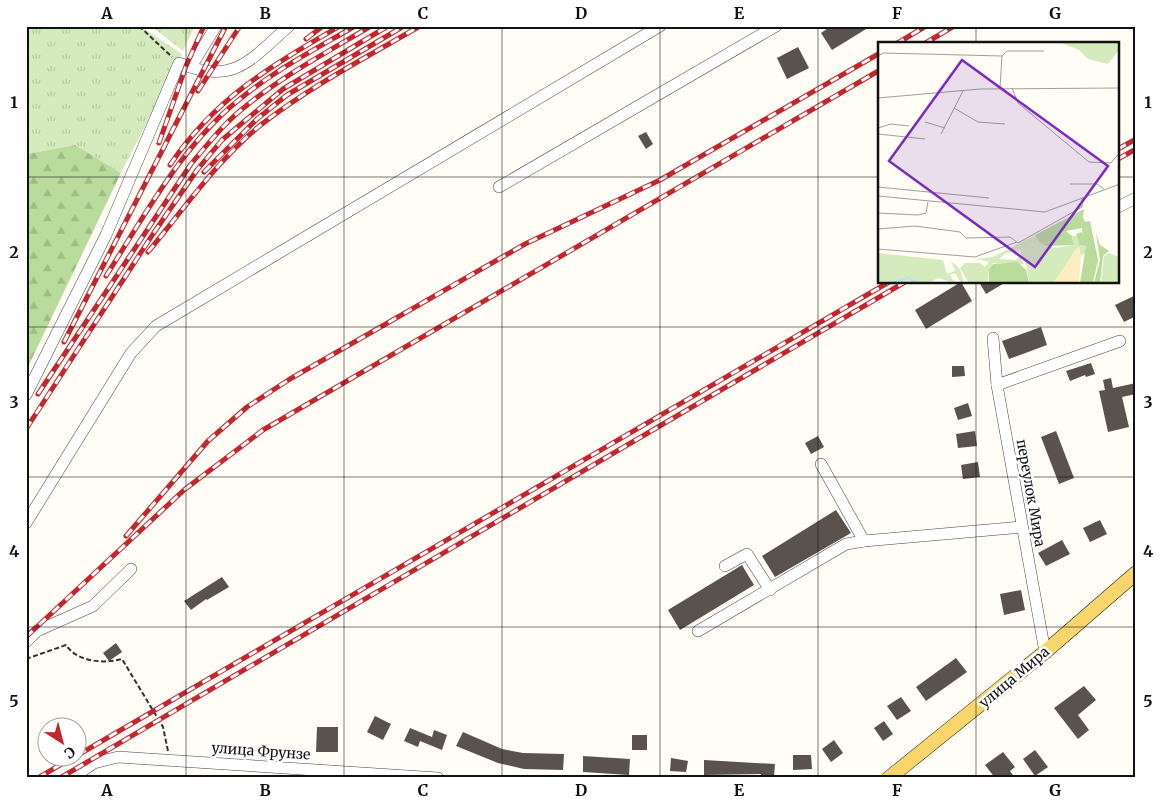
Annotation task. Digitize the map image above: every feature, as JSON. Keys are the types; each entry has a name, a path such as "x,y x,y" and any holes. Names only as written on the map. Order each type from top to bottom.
{"main road":[{"name":"улица Мира","path":"889,778 1045,652 1136,573"}],"street":[{"path":"191,67 216,26"},
{"path":"26,395 106,236 179,63 210,73 229,71 245,65 289,26"},
{"path":"26,523 131,353 156,326 660,26"},
{"path":"498,187 776,26"},
{"path":"1120,206 1136,198"},
{"name":"переулок Мира","path":"993,338 997,385 1045,652"},
{"path":"997,385 1120,341"},
{"path":"821,464 864,540"},
{"path":"698,631 846,544 864,540 1022,526"},
{"path":"725,566 747,554 770,590"},
{"path":"26,642 38,631 93,606 132,570"},
{"name":"улица Фрунзе","path":"72,778 94,763 118,757 438,778"}],"path":[{"path":"139,26 162,50 179,63"},
{"path":"26,659 66,645 73,654 91,661 110,662 122,659 163,726 169,760"}],"green space":[{"path":"26,26 140,26 182,54 121,173 75,145 26,154"},
{"path":"151,26 195,26 183,51"},
{"path":"75,145 121,173 26,371 26,154"}],"building":[{"path":"831,26 871,26 832,50 821,33"},
{"path":"798,47 809,68 787,79 777,58"},
{"path":"646,132 653,144 646,149 638,136"},
{"path":"958,284 962,284 972,301 926,329 915,310"},
{"path":"980,284 1003,284 986,294"},
{"path":"1136,295 1136,316 1124,322 1115,305"},
{"path":"1041,327 1047,345 1009,359 1002,341"},
{"path":"1091,363 1095,374 1086,377 1085,375 1070,381 1066,371"},
{"path":"952,366 964,366 965,376 952,377"},
{"path":"1111,378 1113,388 1136,383 1136,394 1122,397 1129,427 1108,432 1099,391 1105,390 1103,380"},
{"path":"968,403 972,416 958,420 954,408"},
{"path":"975,431 977,446 958,448 956,434"},
{"path":"1056,431 1074,478 1059,484 1041,437"},
{"path":"818,436 824,447 811,454 805,443"},
{"path":"978,462 980,477 963,479 961,465"},
{"path":"836,510 851,533 775,577 762,556"},
{"path":"1100,520 1107,534 1090,542 1083,528"},
{"path":"1062,540 1070,554 1046,566 1038,553"},
{"path":"742,565 754,585 680,630 668,610"},
{"path":"222,577 229,587 206,599 191,610 184,601"},
{"path":"1021,590 1025,610 1004,615 1000,594"},
{"path":"116,643 122,652 109,661 103,653"},
{"path":"956,658 967,672 926,701 916,687"},
{"path":"1084,686 1096,700 1078,715 1089,730 1078,739 1054,708"},
{"path":"901,697 911,711 897,720 887,706"},
{"path":"375,716 391,724 383,740 367,732"},
{"path":"884,721 893,734 883,741 874,728"},
{"path":"317,727 338,727 338,752 316,752"},
{"path":"410,728 432,737 434,730 447,735 442,750 420,741 418,747 404,741"},
{"path":"463,732 502,749 523,753 564,754 563,770 524,769 498,763 456,746"},
{"path":"632,735 647,735 647,750 632,750"},
{"path":"834,740 843,753 831,762 822,749"},
{"path":"1035,750 1048,767 1035,776 1023,759"},
{"path":"1003,752 1015,767 1010,771 1015,778 995,778 985,765"},
{"path":"793,755 811,755 812,769 793,770"},
{"path":"583,756 630,759 629,775 583,772"},
{"path":"671,758 688,761 686,772 670,771"},
{"path":"704,760 775,764 774,777 761,776 761,774 704,775"}],"railway":[{"path":"159,143 186,66 204,26"},
{"path":"64,342 226,26"},
{"path":"198,91 240,26"},
{"path":"306,39 323,26"},
{"path":"170,165 206,120 246,85 340,26"},
{"path":"106,276 150,205 182,159 219,117 253,88 296,60 355,26"},
{"path":"38,394 191,164 217,133 238,112 276,84 371,26"},
{"path":"26,429 153,234 197,170 222,140 283,89 388,26"},
{"path":"204,172 257,119 287,95 404,26"},
{"path":"148,252 216,169 262,124 320,84 420,26"},
{"path":"899,42 926,26"},
{"path":"927,42 954,26"},
{"path":"126,536 208,441 247,407 290,379 525,244 660,180 878,54"},
{"path":"26,637 184,490 263,430 878,71"},
{"path":"1120,148 1136,139"},
{"path":"1120,158 1136,149"},
{"path":"88,749 886,284"},
{"path":"60,778 902,284"},
{"path":"38,778 58,766"}]}
